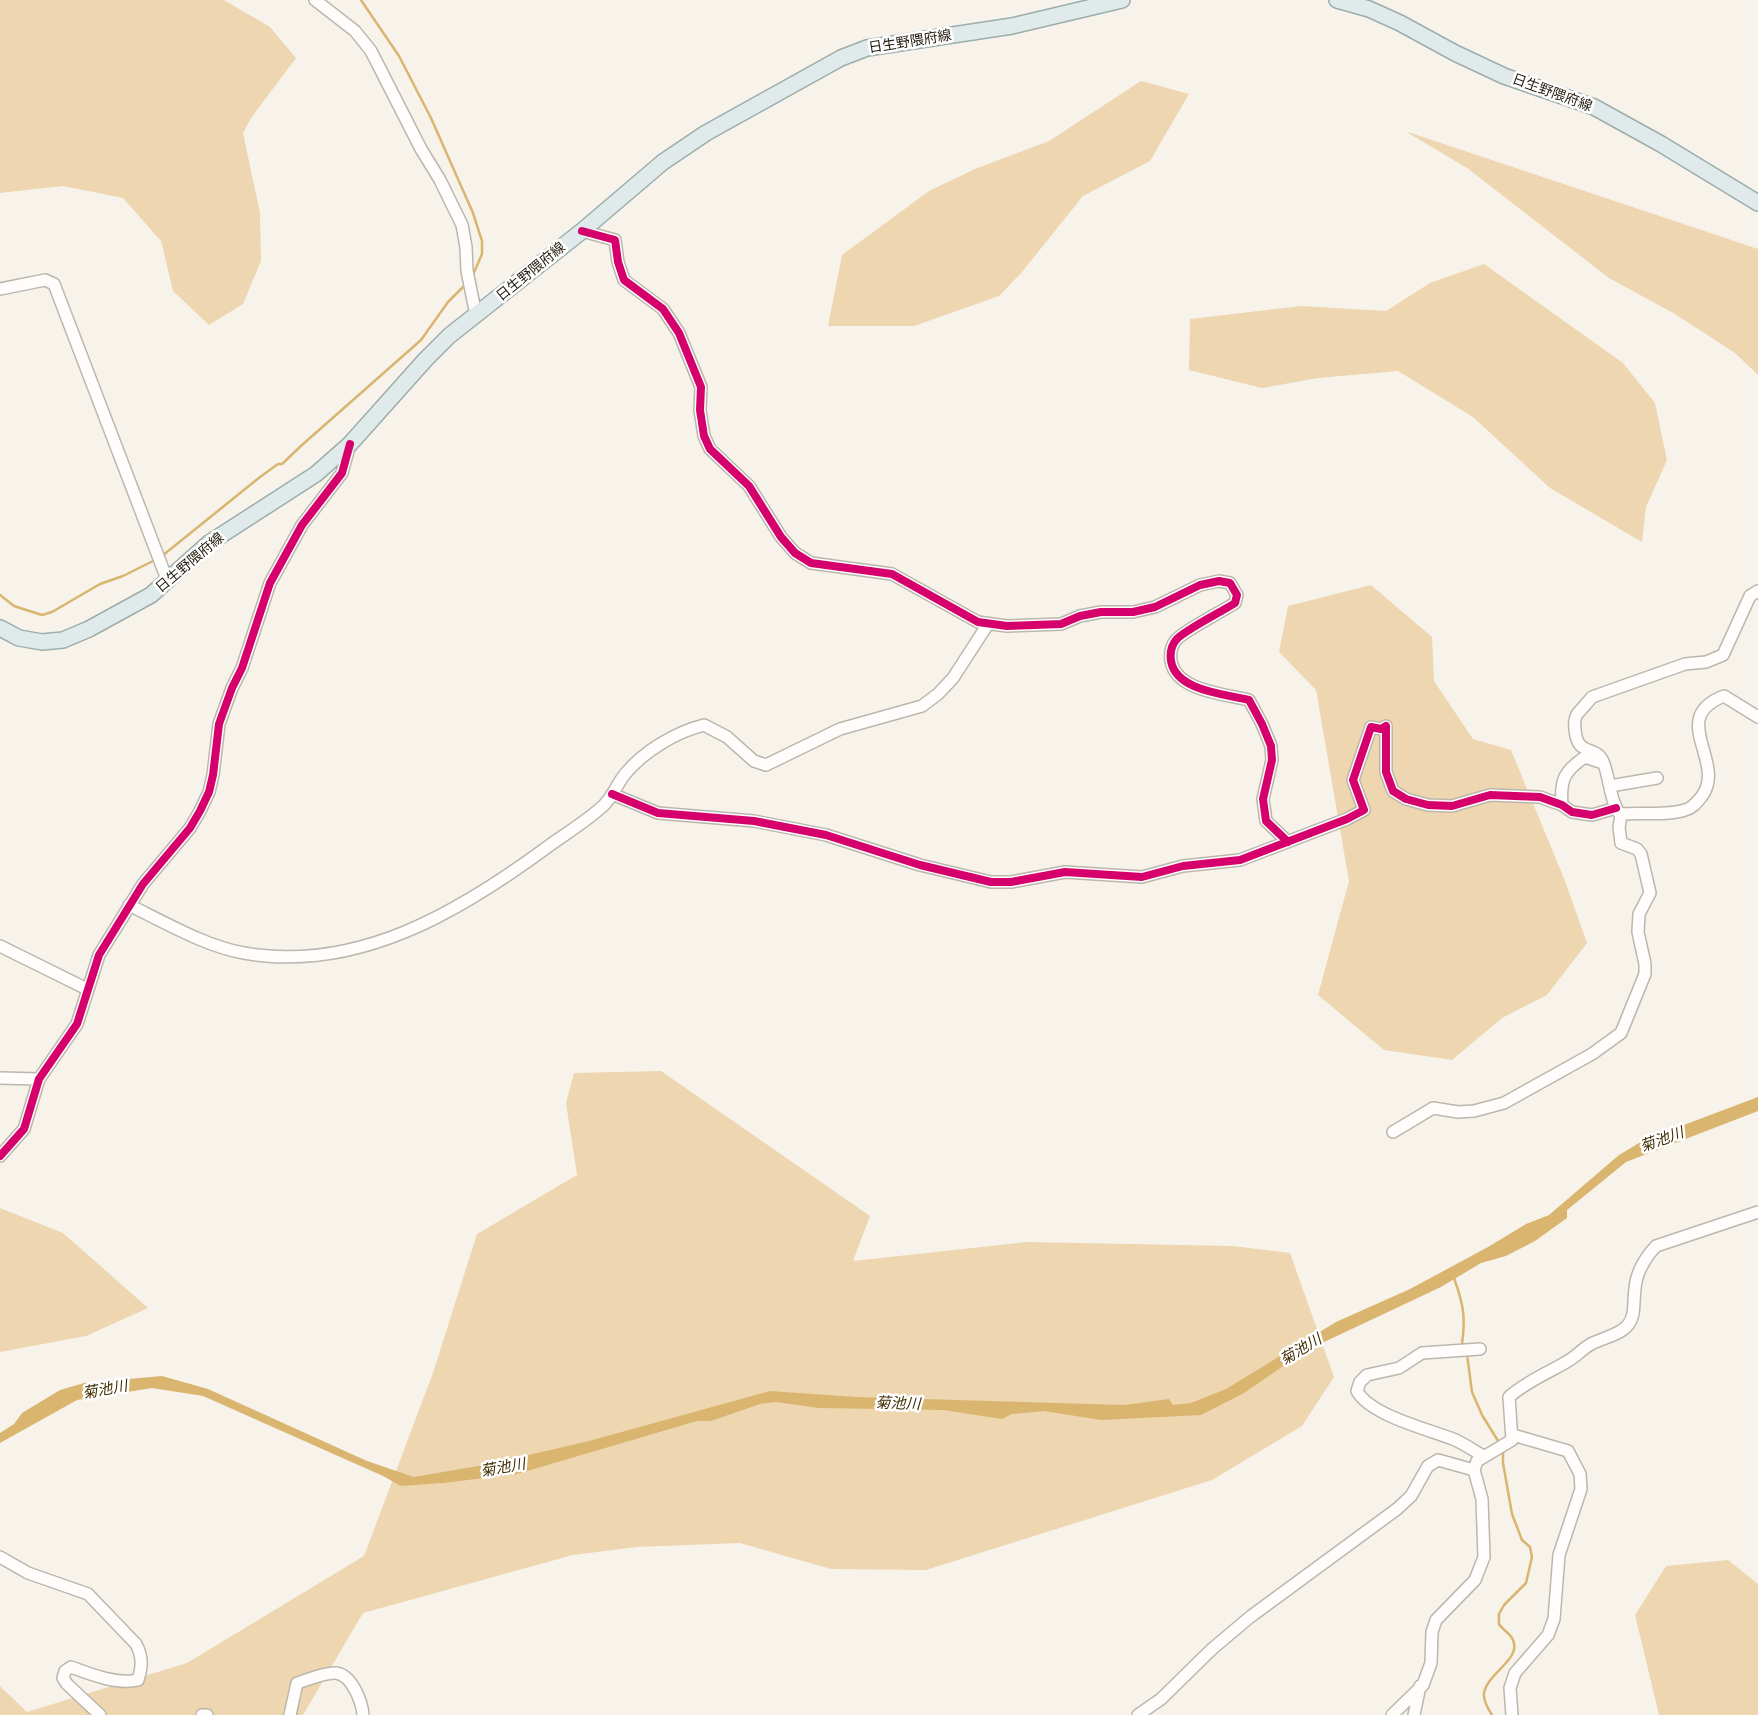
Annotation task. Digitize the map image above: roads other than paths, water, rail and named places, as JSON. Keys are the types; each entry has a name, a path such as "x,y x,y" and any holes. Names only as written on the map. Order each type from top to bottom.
{"main road":[{"name":"日生野隈府線","path":"0,628 19,638 42,642 63,640 127,609 168,582 209,543 316,474 350,444 449,336 684,146 841,58 867,48 1012,26 1122,0"},
{"name":"日生野隈府線","path":"1338,0 1369,9 1400,23 1455,53 1504,76 1594,107 1628,125 1758,203"}],"street":[{"path":"314,0 355,31 371,51 421,149 440,180 462,225 466,247 467,271 476,315"},
{"path":"582,230 615,240 618,262 624,280 664,308 679,333 701,387 700,410 704,436 710,449 749,486 781,537 795,554 811,563 892,574 908,581 967,616 988,624 1007,626 1061,624 1080,616 1101,612 1133,612 1155,607 1200,585 1219,582 1230,583 1238,595 1235,603 1176,639 1170,652 1171,664 1177,676 1186,684 1249,700 1271,746 1272,760 1262,799 1266,821 1288,842"},
{"path":"0,289 45,280 54,284 168,582"},
{"path":"0,1156 24,1129 39,1079 77,1024 99,955 143,884 190,828 200,811 213,775 220,724 232,688 242,668 270,583 302,525 342,473 350,444"},
{"path":"1393,1132 1433,1108 1458,1112 1474,1111 1504,1103 1592,1054 1622,1033 1645,974 1645,964 1638,932 1639,914 1650,893 1641,854 1636,849 1621,843 1618,811 1604,764 1596,754 1581,747 1576,742 1574,722 1579,711 1584,708 1592,696 1685,664 1706,662 1723,656 1750,596 1758,591"},
{"path":"129,906 208,941 243,953 281,957 318,955 370,946 433,921 486,889 604,805 624,775 638,761 686,729 704,725 727,737 754,761 766,765 840,729 922,706 938,694 953,678 988,624"},
{"path":"612,794 658,813 754,821 826,835 920,865 991,882 1011,882 1065,872 1142,877 1183,866 1240,860 1364,810 1353,780 1371,727 1381,729 1386,726 1386,772 1393,791 1406,799 1428,805 1452,806 1490,795 1540,797 1562,805 1572,812 1592,814 1618,811 1683,811 1697,802 1705,791 1708,781 1707,765 1698,728 1699,719 1704,709 1713,701 1724,696 1758,717"},
{"path":"1562,805 1562,780 1575,764 1585,757 1604,764"},
{"path":"1610,786 1657,778"},
{"path":"0,946 87,989"},
{"path":"0,1078 39,1079"},
{"path":"1414,1715 1420,1686 1431,1663 1432,1632 1436,1620 1475,1580 1484,1557 1482,1499 1474,1470 1477,1461 1483,1456 1512,1440 1509,1397 1520,1388 1569,1361 1591,1344 1618,1333 1628,1326 1633,1312 1635,1287 1640,1270 1646,1256 1656,1246 1758,1212"},
{"path":"1480,1349 1422,1353 1399,1368 1367,1375 1360,1382 1357,1391 1362,1400 1384,1412 1455,1440 1483,1456"},
{"path":"1512,1715 1510,1688 1515,1673 1548,1635 1554,1619 1559,1555 1580,1489 1580,1474 1568,1451 1513,1435"},
{"path":"1138,1715 1161,1699 1212,1649 1250,1617 1397,1509 1410,1496 1428,1466 1438,1460 1474,1470"},
{"path":"0,1556 28,1572 88,1594 136,1644 141,1654 142,1667 138,1680 130,1682 115,1680 70,1667 65,1670 63,1678 67,1684 100,1715"},
{"path":"290,1715 297,1683 336,1673 342,1675 353,1688 361,1702 363,1715"},
{"path":"1392,1715 1420,1686"},
{"path":"202,1715 207,1715"}],"water":[{"name":"菊池川","path":"1758,1097 1758,1111 1626,1162 1567,1210 1567,1218 1535,1241 1506,1256 1481,1263 1441,1287 1305,1351 1244,1393 1201,1415 1101,1420 1044,1411 1012,1414 1002,1419 943,1410 819,1408 776,1402 760,1404 711,1421 697,1421 517,1474 401,1486 383,1476 203,1396 152,1388 77,1400 0,1443 0,1433 14,1424 22,1413 60,1390 84,1383 162,1376 208,1389 367,1461 414,1477 490,1464 589,1441 770,1391 856,1397 1124,1405 1169,1399 1173,1405 1191,1403 1226,1389 1336,1322 1410,1289 1526,1224 1549,1215 1619,1155 1644,1140"}],"waterway":[{"path":"361,0 399,56 431,118 473,213 482,241 482,254 472,277"},
{"path":"162,556 260,477 278,464 282,464 421,340 448,302 465,285"},
{"path":"0,595 14,606 42,615 52,612 100,584 123,576 155,560"},
{"path":"1454,1278 1463,1310 1462,1344 1465,1347"},
{"path":"1467,1354 1472,1392 1482,1415 1500,1444"},
{"path":"1492,1715 1487,1708 1484,1693 1492,1678 1509,1659 1514,1645 1511,1636 1499,1624 1499,1614 1504,1605 1526,1583 1532,1557 1530,1547 1522,1540 1512,1514 1503,1463 1503,1451"}]}
